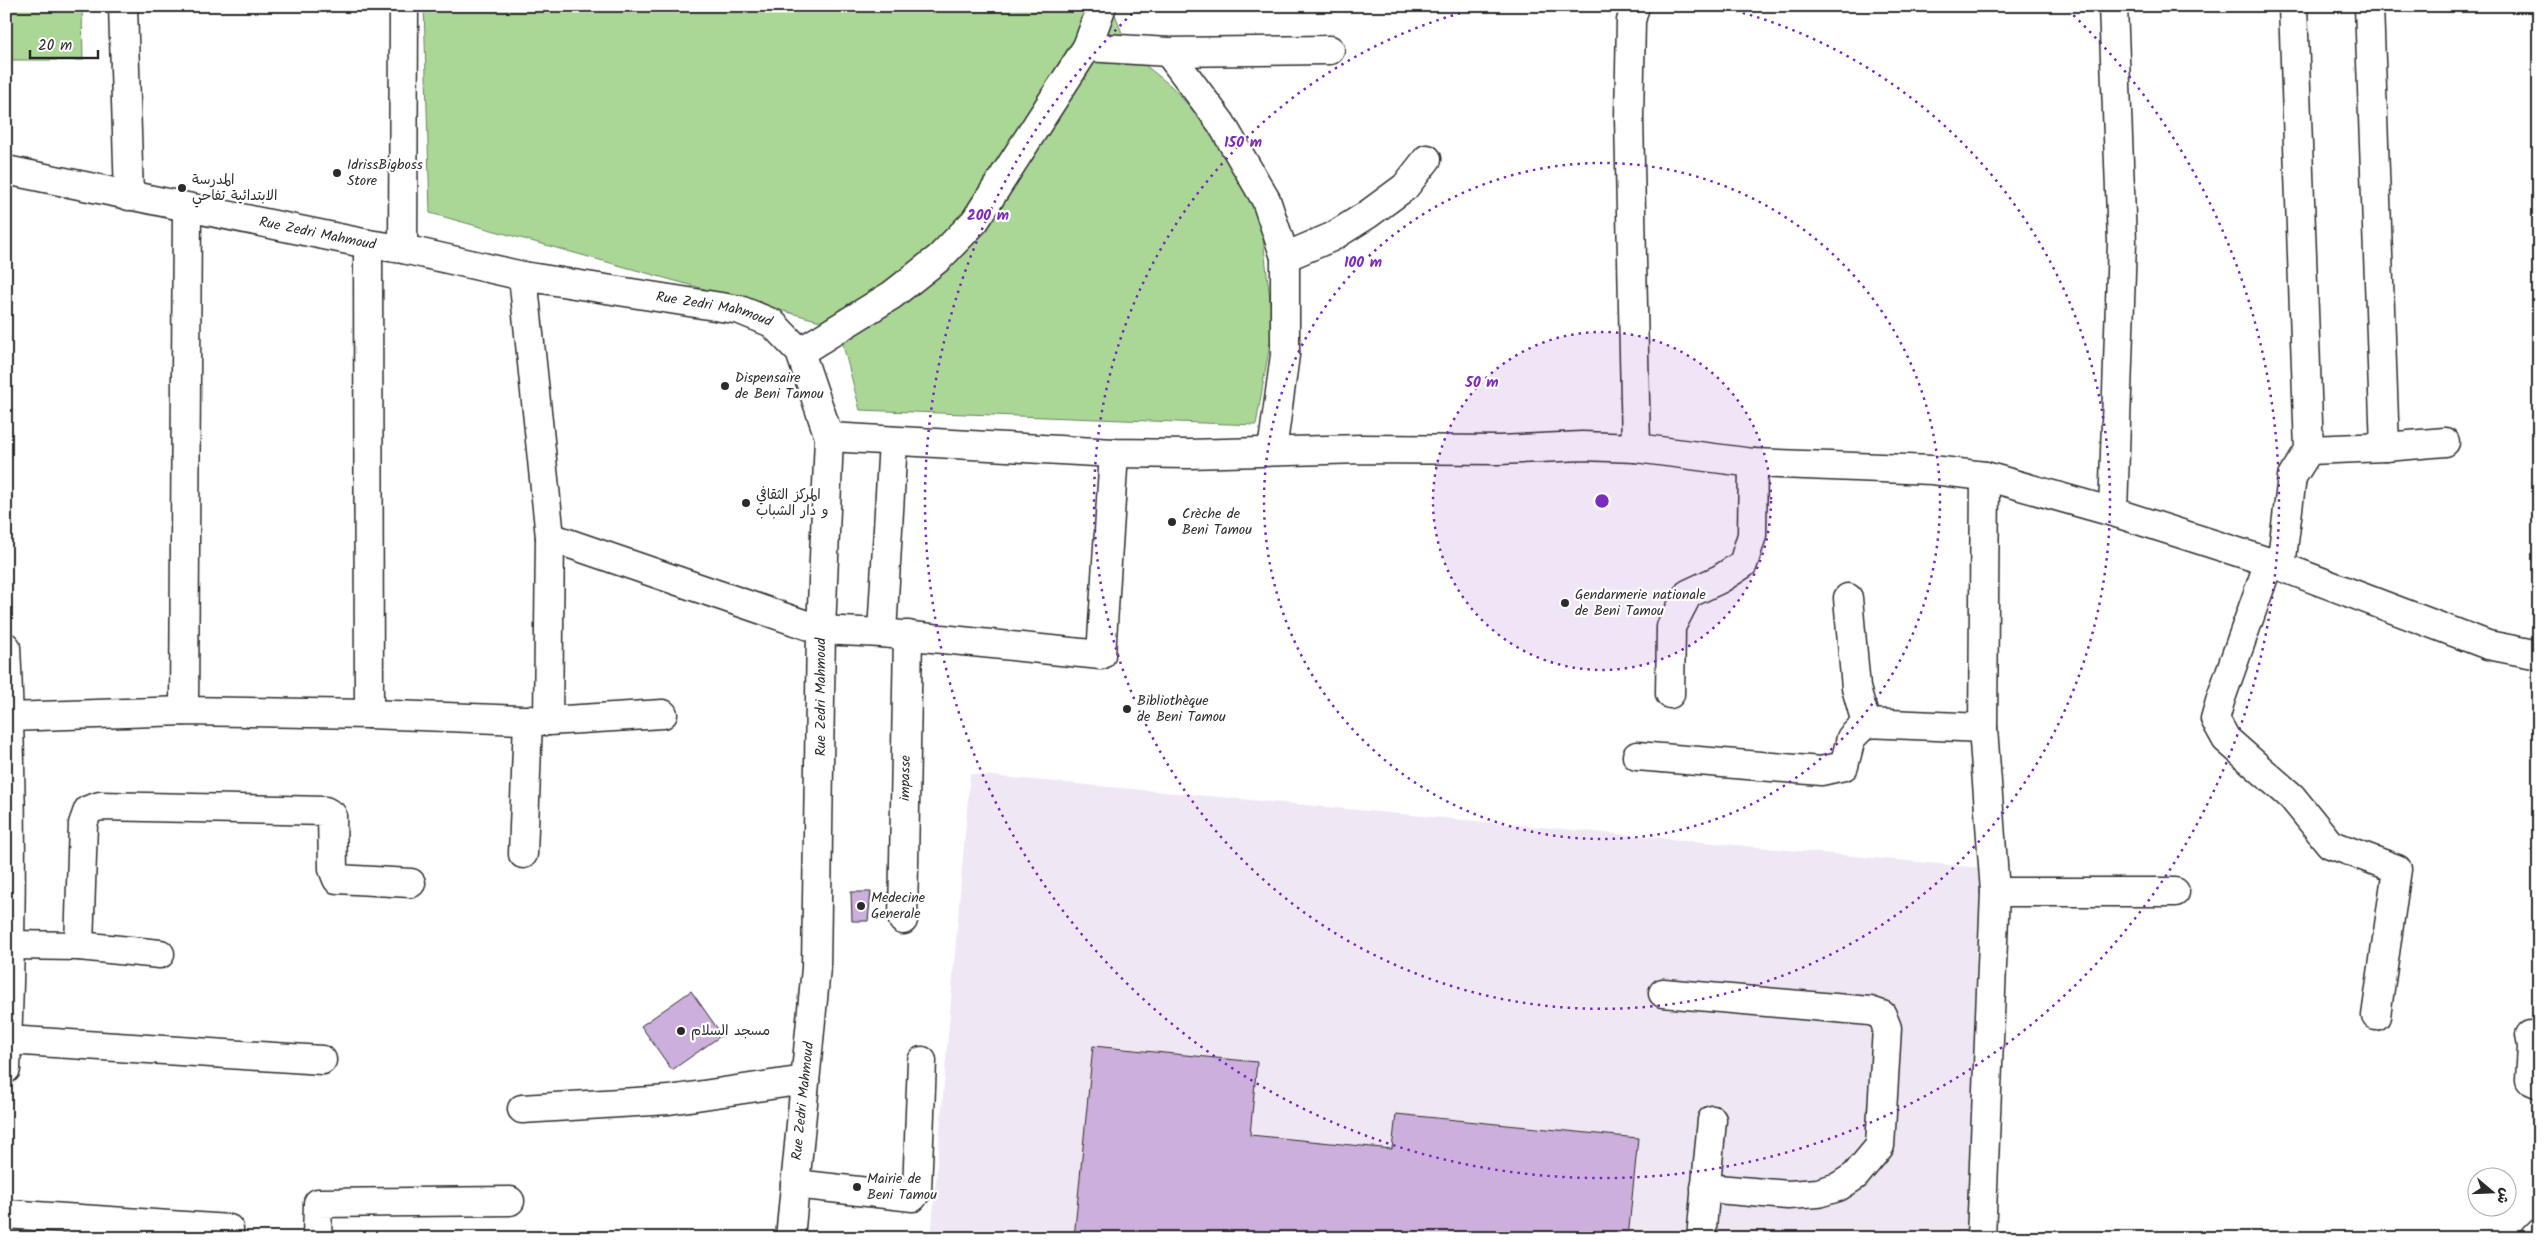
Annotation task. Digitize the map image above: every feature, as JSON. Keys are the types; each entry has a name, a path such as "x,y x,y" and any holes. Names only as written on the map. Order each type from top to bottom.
{"street":[{"path":"123,6 129,196"},
{"path":"403,249 404,6"},
{"path":"800,352 892,295 939,258 975,221 1087,47 1102,6"},
{"path":"1635,6 1632,21 1629,117 1636,448"},
{"path":"2113,6 2122,242 2113,512"},
{"path":"2293,6 2309,450 2292,477 2275,564 2220,698 2215,719 2226,740 2292,797 2330,844 2397,869 2376,1016"},
{"path":"2369,6 2385,447"},
{"path":"1087,47 1168,52 1330,50"},
{"path":"1168,52 1221,123 1266,200 1286,257 1285,355 1272,451"},
{"path":"1286,257 1332,237 1367,215 1405,187 1427,158"},
{"name":"Rue Zedri Mahmoud","path":"6,170 187,208 368,244 403,249 524,276 740,310 772,323 800,352 829,437 821,630 816,968 790,1238"},
{"path":"184,711 187,208"},
{"path":"368,244 369,714"},
{"path":"523,854 538,721 550,536 524,276"},
{"path":"829,437 1114,453 1362,449 1499,450 1582,446 1636,448 1754,463 1932,470 1985,476 2113,512 2275,564 2488,645 2539,655"},
{"path":"882,633 894,441"},
{"path":"2309,450 2385,447 2444,442"},
{"path":"550,536 821,630 908,635 1101,655 1114,453"},
{"path":"1670,694 1671,627 1688,594 1720,580 1743,564 1752,535 1754,463"},
{"path":"1981,1238 1995,892 1983,728 1985,476"},
{"path":"1848,598 1856,688 1866,723"},
{"name":"impasse","path":"903,920 908,635"},
{"path":"6,647 9,717 10,945 6,1069"},
{"path":"9,717 184,711 369,714 538,721 663,714"},
{"path":"1637,756 1821,771 1844,766 1851,738 1866,723 1983,728"},
{"path":"79,946 83,824 88,810 100,806 325,811 332,815 333,869 337,879 411,883"},
{"path":"1995,892 2175,892"},
{"path":"10,945 79,946 160,954"},
{"path":"1663,993 1870,1011 1882,1015 1887,1028 1880,1146 1856,1176 1838,1187 1818,1193 1788,1195 1705,1188"},
{"path":"2530,1035 2532,1047 2530,1080 2539,1084"},
{"path":"8,1040 322,1060"},
{"path":"795,1184 913,1197 917,1192 922,1061"},
{"path":"522,1109 669,1100 805,1080"},
{"path":"1701,1238 1712,1120"},
{"path":"317,1238 318,1203 510,1201"},
{"path":"6,1214 229,1229"},
{"path":"2534,1238 2539,1233"}],"shaded area":[{"path":"970,774 1983,868 1967,1238 931,1238"}],"green space":[{"path":"6,6 82,6 83,60 6,60"},
{"path":"424,6 1112,6 1129,52 1171,86 1213,132 1261,221 1273,326 1256,425 860,410 838,326 430,213"}],"building":[{"name":"Medecine Generale","path":"851,892 871,892 868,921 852,921"},
{"name":"مسجد السلام","path":"691,991 722,1035 672,1070 641,1026"},
{"path":"1093,1046 1257,1062 1250,1135 1392,1149 1396,1114 1638,1138 1628,1238 1074,1238"}],"place":[{"name":"IdrissBigboss Store","path":"337,173"},
{"name":"المدرسة الابتدائية تفاحي","path":"182,188"},
{"name":"Dispensaire de Beni Tamou","path":"725,386"},
{"name":"المركز الثقافي و دار الشباب","path":"746,503"},
{"name":"Crèche de Beni Tamou","path":"1172,522"},
{"name":"Gendarmerie nationale de Beni Tamou","path":"1565,603"},
{"name":"Bibliothèque de Beni Tamou","path":"1127,709"},
{"name":"Medecine Generale","path":"861,906"},
{"name":"مسجد السلام","path":"681,1031"},
{"name":"Mairie de Beni Tamou","path":"857,1187"}]}
